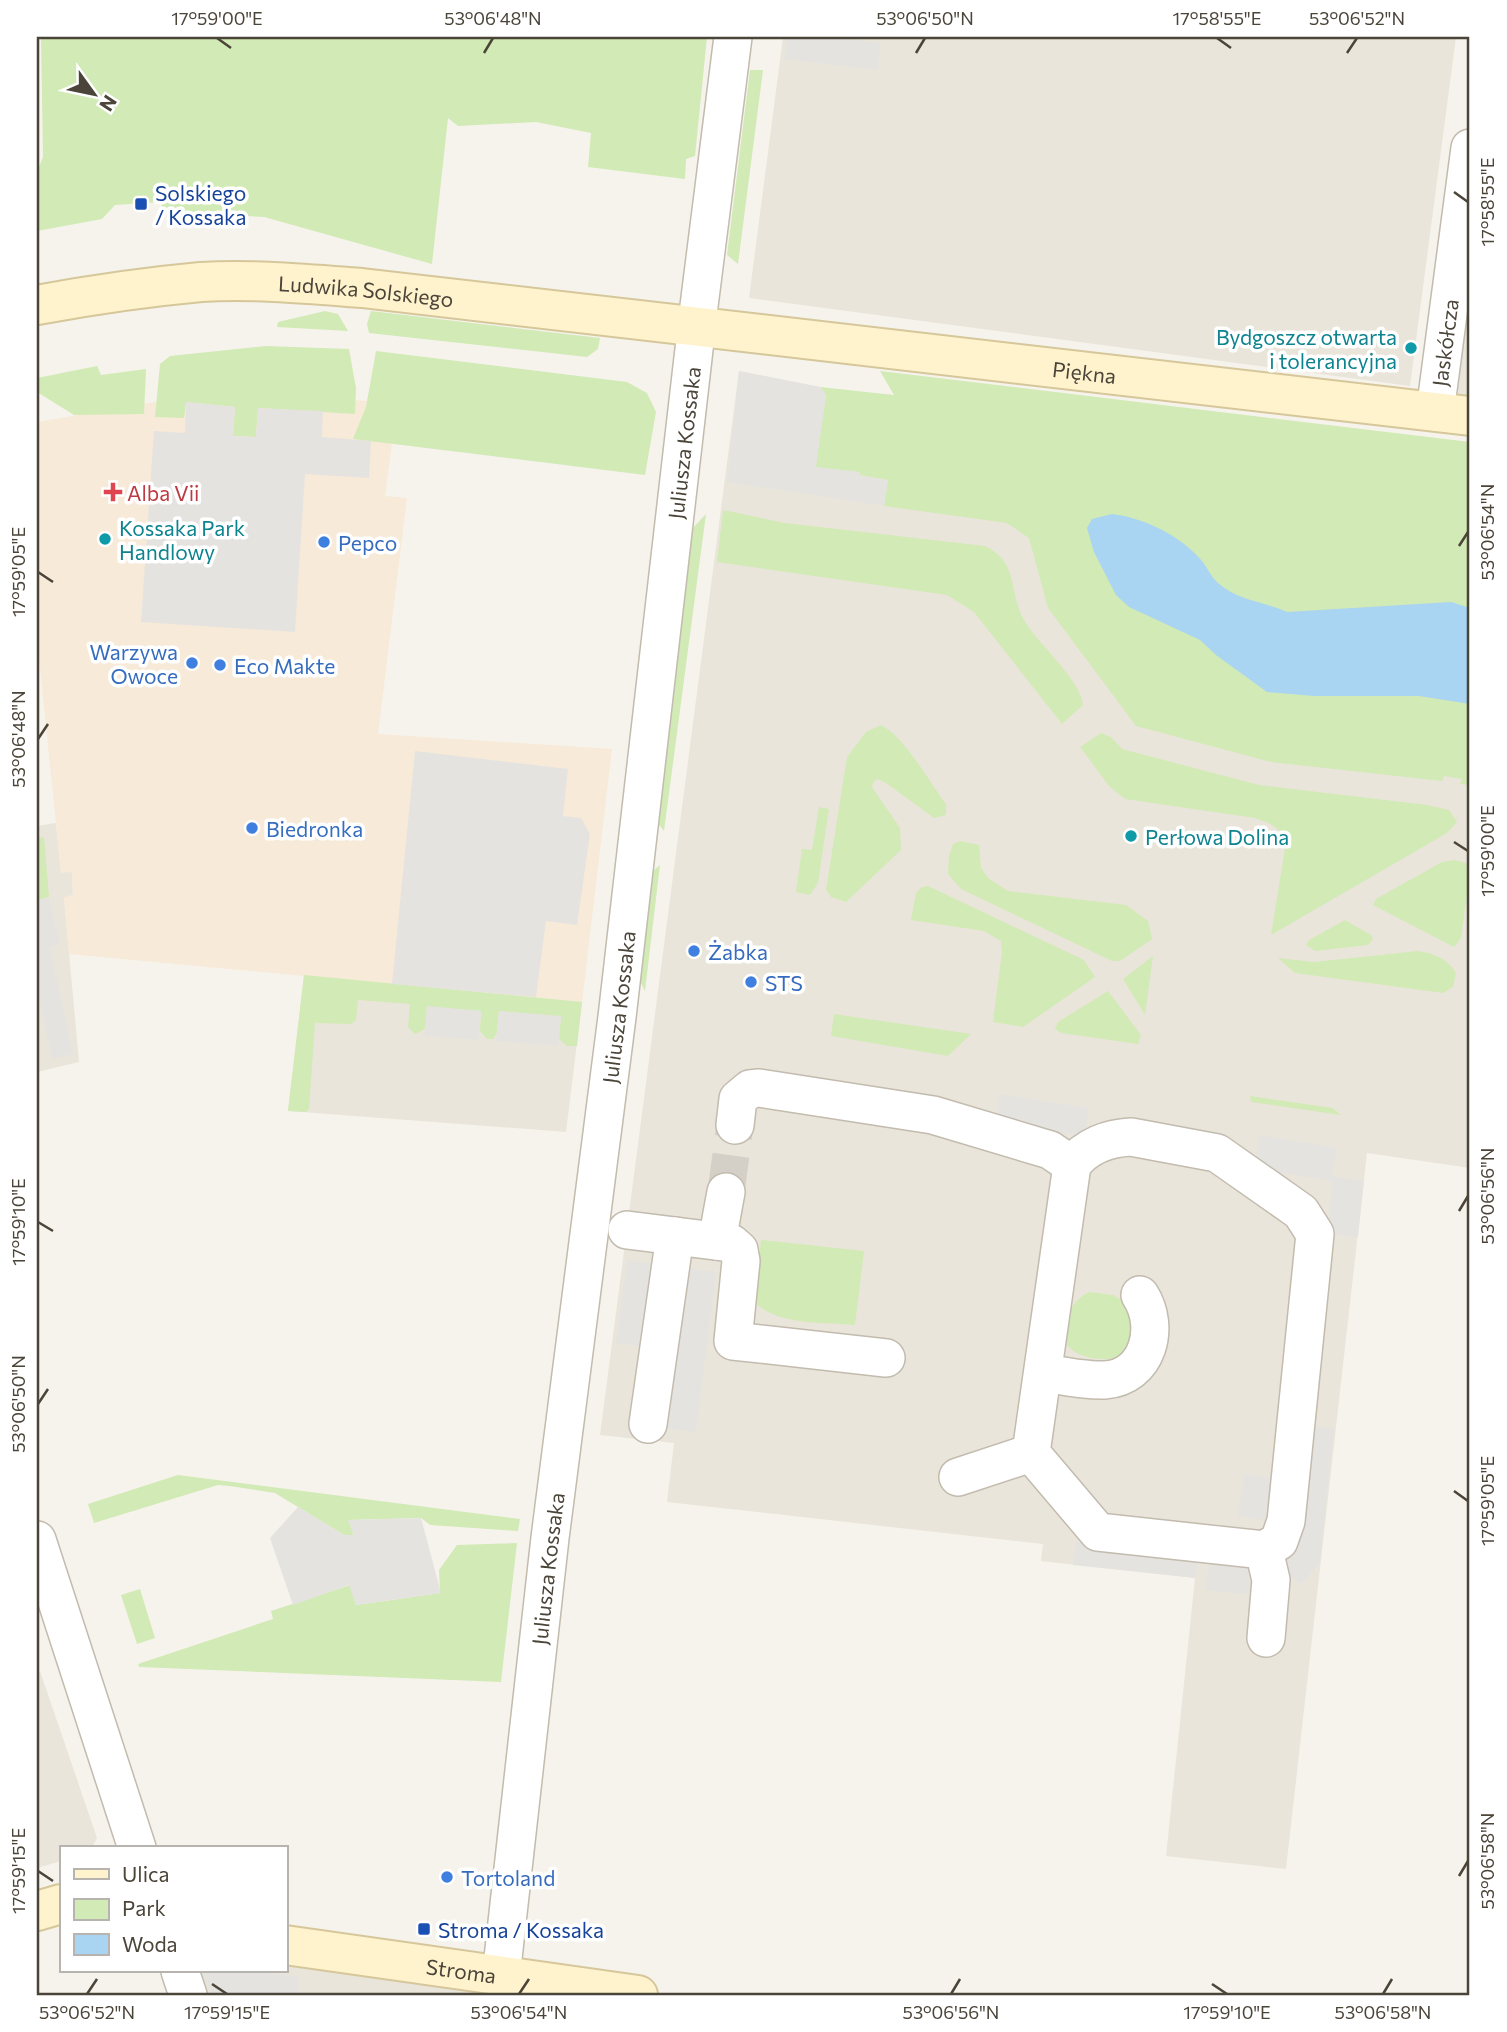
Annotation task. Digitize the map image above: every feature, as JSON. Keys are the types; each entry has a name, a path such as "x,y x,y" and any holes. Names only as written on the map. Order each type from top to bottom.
{"street":[{"name":"Juliusza Kossaka","path":"501,1976 551,1525 617,1017 696,326 733,37"},
{"name":"Jaskółcza","path":"1453,414 1470,148"},
{"name":"Ludwika Solskiego","path":"37,305 177,285 278,281 696,326"},
{"name":"Piękna","path":"696,326 1453,414"},
{"path":"735,1125 738,1099 750,1089 759,1088 933,1115 1050,1150 1072,1166"},
{"path":"1131,1137 1205,1149 1217,1153 1301,1212 1313,1228 1315,1234 1286,1521 1279,1541 1264,1550 1098,1531 1031,1453 1072,1166 1084,1153 1115,1138 1131,1137"},
{"path":"717,1241 726,1192"},
{"path":"627,1230 731,1242 739,1250 741,1261 733,1341 886,1358"},
{"path":"648,1424 675,1236"},
{"path":"1044,1373 1107,1380 1132,1368 1149,1345 1151,1332 1152,1318 1140,1295"},
{"path":"958,1477 1031,1453"},
{"path":"37,1541 136,1846"},
{"path":"1264,1550 1271,1580 1266,1638"},
{"path":"37,1911 60,1904"},
{"name":"Stroma","path":"287,1945 638,1995"},
{"path":"180,1972 188,1995"}],"shaded area":[{"path":"783,37 1456,37 1410,386 749,298"},
{"path":"787,37 831,37 881,43 878,70 784,59"},
{"path":"1470,148 1470,416 1435,412"},
{"path":"739,371 820,387 851,427 1470,752 1470,1168 1367,1153 1286,1869 1166,1856 1195,1578 1041,1561 1043,1544 667,1502 674,1443 600,1435"},
{"path":"739,371 820,387 826,395 816,467 860,472 860,476 888,480 884,506 727,482"},
{"path":"196,395 279,395 397,403 385,496 407,498 378,734 612,749 582,1002 69,954 64,897 73,895 72,872 61,873 37,638 37,422"},
{"path":"186,402 235,407 233,436 256,437 258,408 323,411 322,437 371,441 369,478 305,474 295,632 141,622 154,431 185,433"},
{"path":"415,751 568,769 563,816 581,818 590,834 577,925 546,921 536,997 392,984"},
{"path":"56,823 61,872 72,872 73,895 64,898 79,1062 37,1072 37,826"},
{"path":"49,897 60,944 50,948 73,1054 52,1059 37,988 37,900"},
{"path":"304,975 582,1002 566,1132 288,1111"},
{"path":"427,1006 481,1011 479,1040 425,1036"},
{"path":"499,1011 561,1016 558,1046 496,1041"},
{"path":"1000,1094 1089,1108 1084,1137 995,1123"},
{"path":"1259,1135 1337,1148 1332,1176 1364,1181 1358,1237 1328,1233 1332,1181 1255,1169"},
{"path":"627,1260 716,1272 696,1432 634,1424 644,1347 616,1343"},
{"path":"1308,1426 1334,1428 1320,1563 1301,1585 1279,1566 1293,1549"},
{"path":"1244,1474 1275,1479 1271,1510 1265,1520 1238,1516"},
{"path":"298,1507 344,1535 354,1535 348,1520 421,1518 441,1593 356,1605 349,1585 293,1605 270,1538"},
{"path":"1076,1542 1198,1554 1196,1578 1073,1565"},
{"path":"1209,1560 1264,1566 1261,1596 1206,1590"},
{"path":"40,1671 97,1838 93,1846 60,1846 60,1861 37,1868 37,1672"},
{"path":"287,1945 638,1995 188,1995 180,1972 287,1972"},
{"path":"202,1972 264,1972 299,1977 298,1995 211,1995"}],"green space":[{"path":"41,37 707,37 695,156 686,159 685,179 588,167 591,133 536,122 458,126 448,118 432,264 264,217 163,212 161,202 115,205 102,219 37,231 37,172 43,157"},
{"path":"750,70 763,70 738,264 727,255"},
{"path":"325,311 338,314 348,331 277,327 278,322"},
{"path":"371,311 600,338 598,349 587,357 369,333 367,324"},
{"path":"266,346 349,349 356,388 355,414 258,408 256,437 233,436 235,407 186,402 184,418 155,417 160,364 170,356"},
{"path":"376,351 627,382 647,393 656,412 645,475 353,439 366,407"},
{"path":"97,366 101,375 146,369 144,414 74,415 37,392 37,378"},
{"path":"880,371 1470,442 1470,785 1460,784 1462,779 1444,776 1442,781 1271,762 1136,726 1048,608 1029,538 1007,523 884,506 888,480 815,467 826,395 820,387 894,395"},
{"path":"723,510 785,523 985,546 1004,561 1024,620 1075,684 1083,705 1062,724 974,612 947,595 717,562"},
{"path":"706,514 664,831 655,820 690,531"},
{"path":"881,725 899,739 916,761 946,804 946,815 934,818 886,783 878,779 874,781 872,787 900,828 901,850 846,902 831,897 826,890 847,757 866,732"},
{"path":"1101,733 1111,737 1122,749 1259,785 1427,805 1449,810 1457,822 1447,833 1271,935 1286,842 1278,829 1255,818 1125,799 1109,786 1080,747"},
{"path":"819,807 829,809 818,883 810,895 796,892 802,849 812,850"},
{"path":"44,837 49,897 37,900 37,838"},
{"path":"960,841 979,845 981,868 988,878 1008,891 1126,905 1148,921 1152,939 1120,961 1112,961 961,889 948,874 953,844"},
{"path":"1454,860 1466,863 1470,872 1461,938 1454,947 1373,905 1376,899 1442,862"},
{"path":"660,865 645,991 636,973 647,876"},
{"path":"928,886 1084,960 1095,977 1023,1027 993,1022 1001,941 984,931 911,920 916,893 922,887"},
{"path":"1345,920 1371,935 1373,939 1368,945 1315,951 1306,945 1309,940"},
{"path":"1418,951 1435,955 1449,964 1456,973 1453,987 1443,993 1295,973 1278,958 1314,962"},
{"path":"1153,956 1145,1015 1123,979"},
{"path":"304,975 582,1002 577,1046 567,1046 559,1039 561,1017 499,1011 497,1033 493,1039 487,1039 480,1031 481,1011 427,1007 425,1029 415,1034 408,1027 410,1004 358,1000 356,1020 351,1024 315,1023 309,1109 306,1112 288,1111"},
{"path":"1108,991 1141,1035 1138,1044 1061,1033 1055,1029 1058,1022"},
{"path":"834,1014 971,1034 948,1056 831,1036"},
{"path":"1250,1096 1333,1108 1341,1115 1251,1102"},
{"path":"761,1240 864,1251 855,1325 787,1319 763,1309 754,1301"},
{"path":"1089,1292 1113,1295 1130,1305 1136,1335 1126,1351 1118,1356 1103,1359 1087,1357 1073,1350 1064,1339 1067,1315 1077,1301"},
{"path":"178,1475 520,1519 518,1531 430,1525 421,1518 349,1520 354,1536 344,1535 275,1493 218,1485 94,1523 88,1504"},
{"path":"517,1543 501,1682 139,1667 138,1664 273,1619 271,1611 350,1585 356,1605 440,1593 439,1570 457,1545"},
{"path":"140,1589 155,1638 137,1644 121,1595"}],"water":[{"path":"1112,514 1136,519 1161,529 1193,552 1216,581 1226,589 1287,612 1451,602 1470,608 1470,704 1419,696 1314,696 1267,692 1200,640 1129,607 1116,595 1094,552 1087,528 1092,519"}],"tunnel":[{"path":"726,1192 735,1125"}],"place":[{"name":"Solskiego / Kossaka","path":"141,204"},
{"name":"Bydgoszcz otwarta i tolerancyjna","path":"1411,348"},
{"name":"Alba Vii","path":"113,492"},
{"name":"Kossaka Park Handlowy","path":"105,539"},
{"name":"Pepco","path":"324,542"},
{"name":"Warzywa Owoce","path":"192,663"},
{"name":"Eco Makte","path":"220,665"},
{"name":"Biedronka","path":"252,828"},
{"name":"Perłowa Dolina","path":"1131,836"},
{"name":"Żabka","path":"694,951"},
{"name":"STS","path":"751,982"},
{"name":"Tortoland","path":"447,1877"},
{"name":"Stroma / Kossaka","path":"424,1929"}]}
